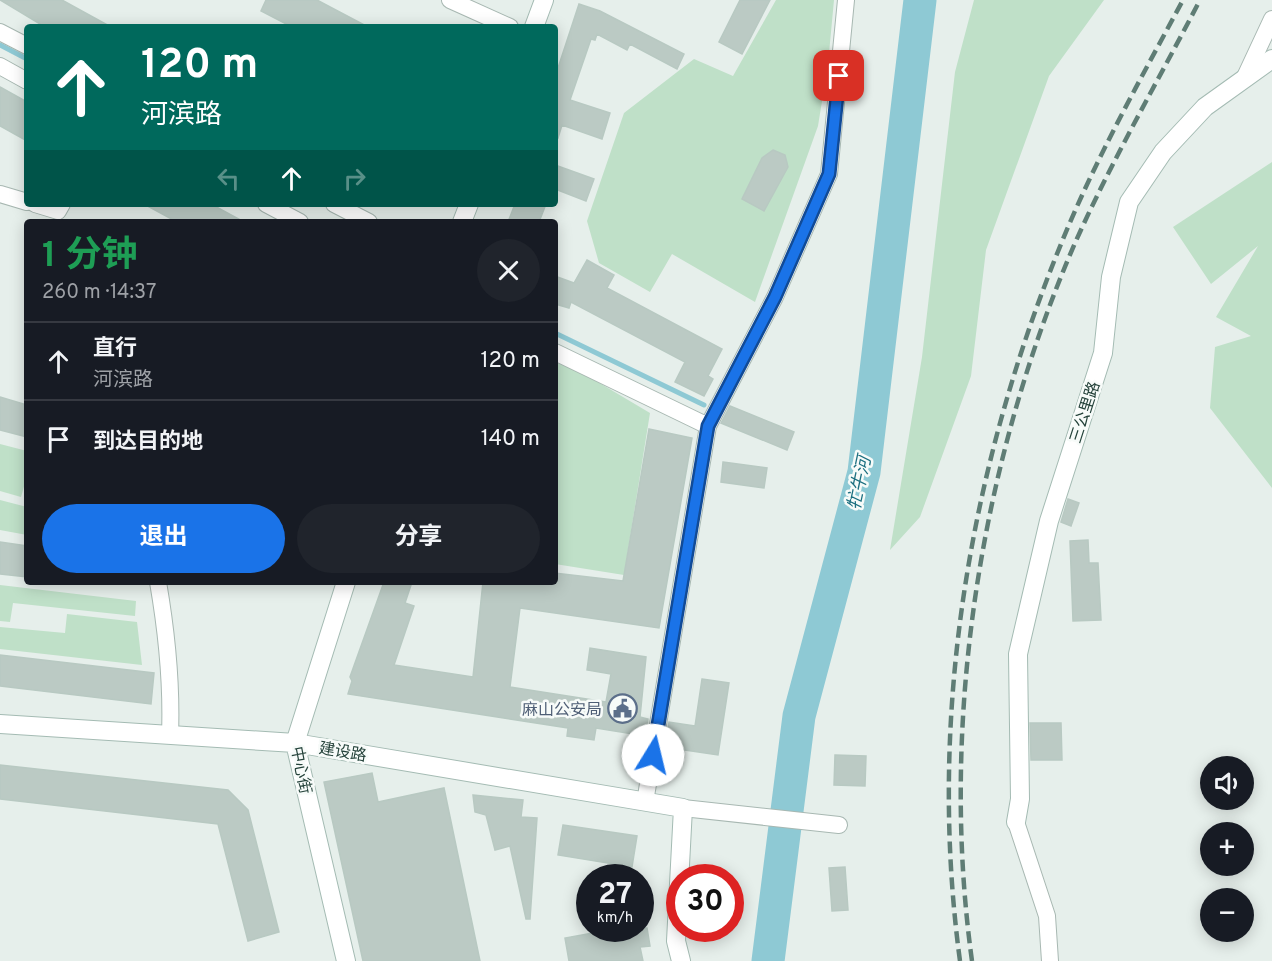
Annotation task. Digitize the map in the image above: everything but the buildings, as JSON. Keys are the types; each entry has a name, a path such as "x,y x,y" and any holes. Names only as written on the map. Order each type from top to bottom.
{"street":[{"path":"450,0 503,24"},
{"path":"535,24 544,0"},
{"path":"645,802 708,426 775,297 829,174 846,0"},
{"path":"1244,79 1272,20"},
{"path":"0,32 24,44"},
{"name":"三公里路","path":"1016,822 1020,799 1018,654 1049,520 1103,353 1111,277 1129,202 1162,152 1205,107 1272,58"},
{"path":"0,66 24,79"},
{"path":"0,194 24,201"},
{"path":"45,207 58,211 60,207"},
{"path":"340,207 363,219"},
{"path":"274,212 292,219"},
{"path":"558,353 708,426"},
{"path":"159,585 167,630 172,682 170,735"},
{"name":"中心街","path":"345,585 295,742 346,961"},
{"name":"建设路","path":"0,724 295,742 682,808"},
{"path":"681,961 676,941 682,808 839,825"},
{"path":"1016,822 1047,916 1050,961"}],"green space":[{"path":"776,0 834,0 828,64 818,126 755,302 672,254 650,292 599,263 587,221 624,113 694,59 733,76"},
{"path":"974,0 1104,0 1049,76 986,250 971,376 920,517 890,550 922,357 955,72"},
{"path":"1272,162 1272,488 1210,408 1215,347 1251,336 1216,317 1258,246 1211,284 1173,227"},
{"path":"558,363 586,375 650,413 624,575 558,564"},
{"path":"0,444 24,450 24,486 21,497 0,491"},
{"path":"0,500 24,506 24,534 0,530"},
{"path":"0,585 136,601 135,616 13,603 10,622 0,621"},
{"path":"67,614 137,622 142,665 0,649 0,627 65,633"}],"waterway":[{"name":"牤牛河","path":"768,961 799,716 864,472 920,0"},
{"path":"0,45 24,57"},
{"path":"558,334 704,405"}],"railway":[{"path":"960,961 951,870 949,778 953,687 964,596 980,506 1002,417 1029,329 1061,244 1103,151 1183,0"},
{"path":"972,961 963,871 961,780 965,687 976,595 992,504 1014,414 1042,327 1075,243 1120,151 1200,0"}],"place":[{"name":"麻山公安局","path":"623,709"}],"route":[{"path":"653,755 708,426 775,297 829,174 839,76"}]}
